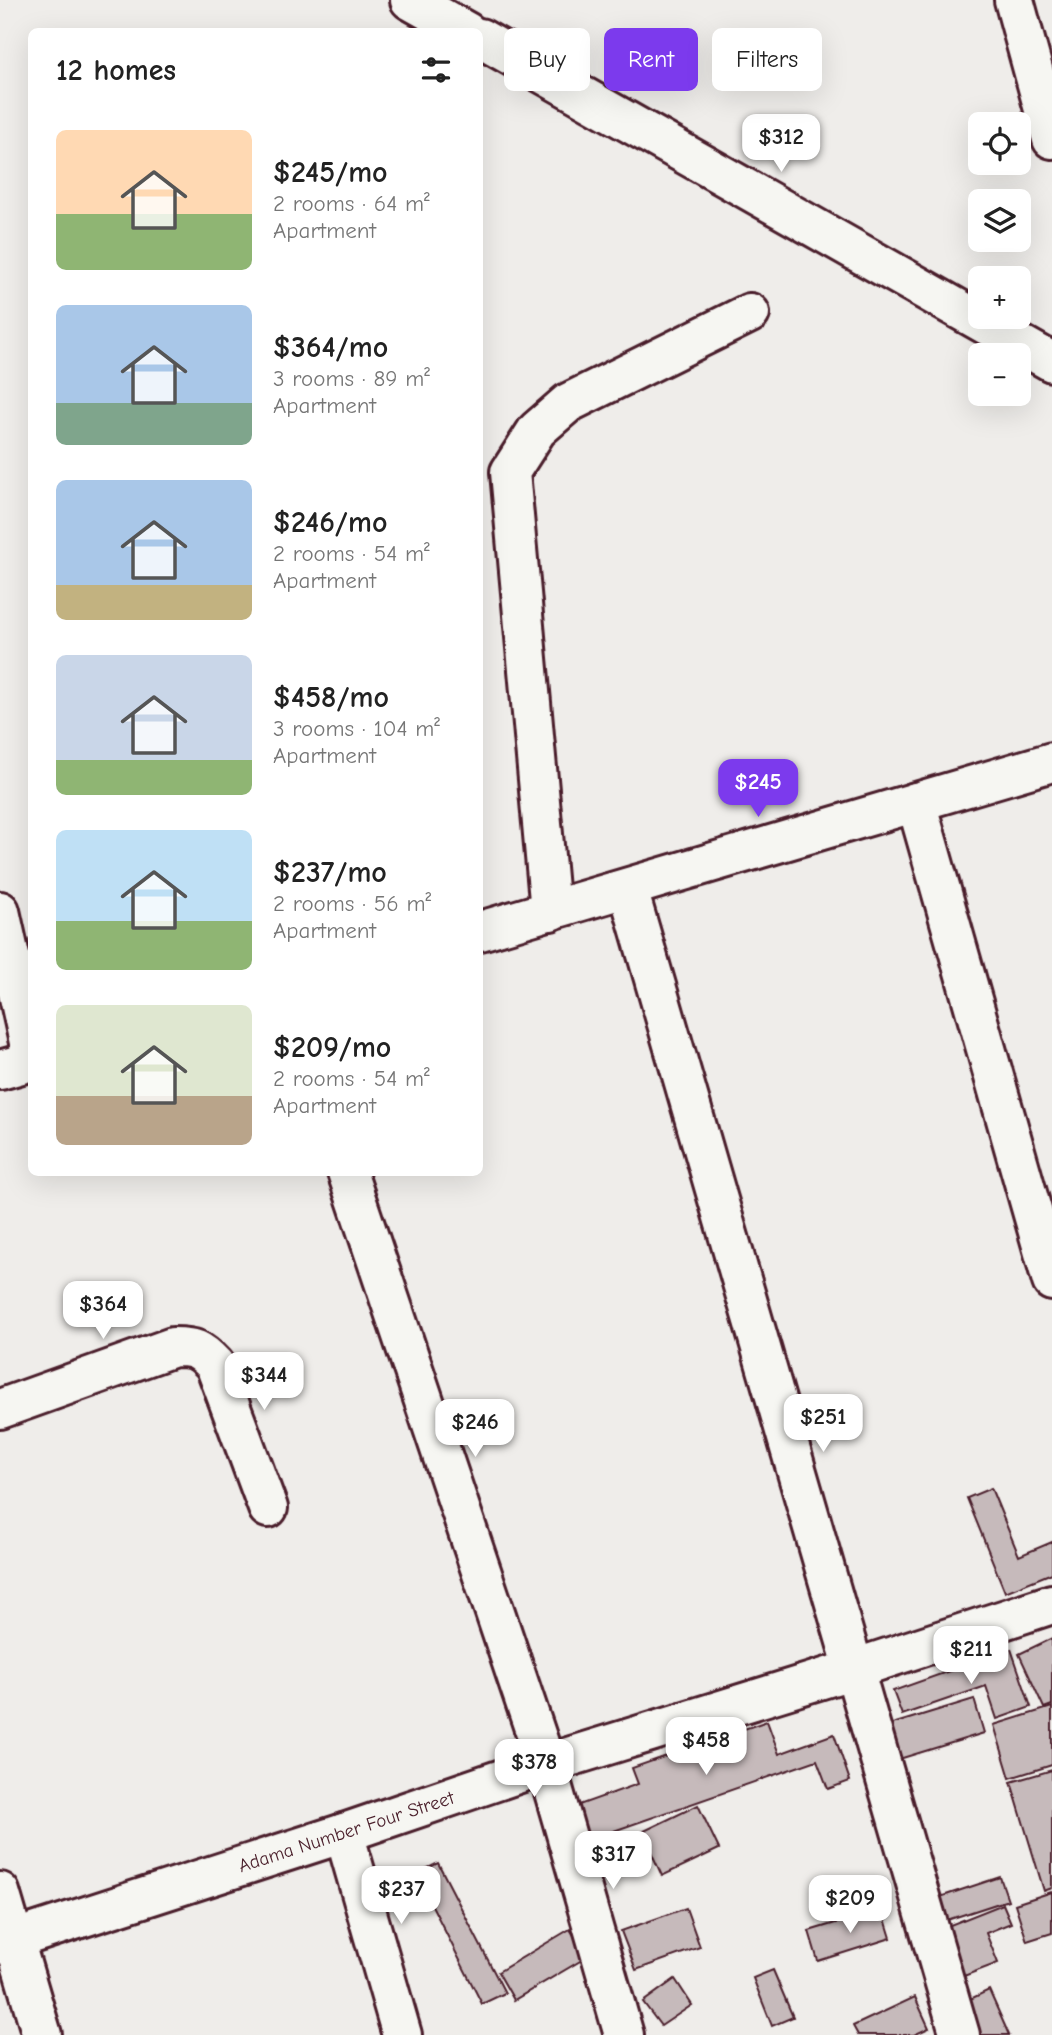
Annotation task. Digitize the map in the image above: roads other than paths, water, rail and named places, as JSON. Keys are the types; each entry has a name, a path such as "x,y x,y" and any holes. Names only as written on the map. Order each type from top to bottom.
{"street":[{"path":"410,0 460,28"},
{"path":"1014,0 1052,139"},
{"path":"483,40 1052,362"},
{"path":"550,911 510,472 537,430 568,402 750,313"},
{"path":"483,930 1052,762"},
{"path":"916,802 1052,1281"},
{"path":"628,889 960,2035"},
{"path":"0,911 28,1038"},
{"path":"0,1070 28,1062"},
{"path":"348,1176 546,1764 624,2035"},
{"path":"0,1409 173,1347 191,1347 203,1353 215,1365 268,1508"},
{"name":"Adama Number Four Street","path":"7,1942 344,1833 546,1764 854,1669 1052,1604"},
{"path":"344,1833 402,2035"},
{"path":"0,1892 7,1942 42,2035"}]}
